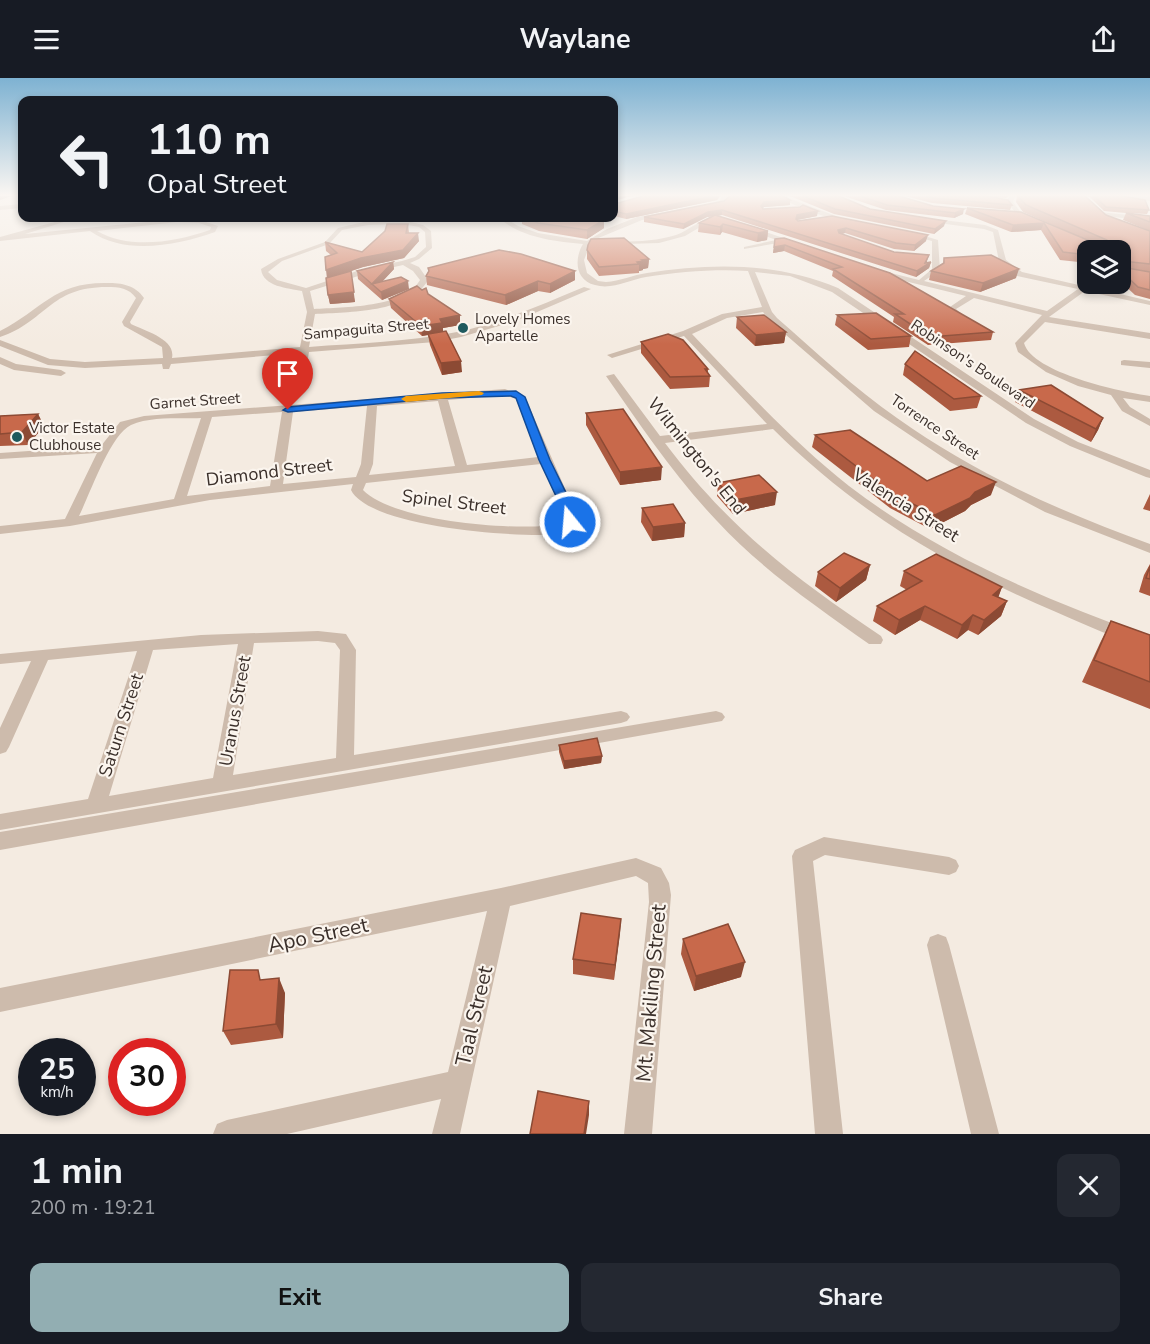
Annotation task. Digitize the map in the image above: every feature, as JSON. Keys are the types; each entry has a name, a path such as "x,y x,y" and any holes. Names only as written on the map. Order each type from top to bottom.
{"street":[{"path":"323,245 280,260 264,271 267,277 274,282 306,290 404,263 417,258 429,248 429,245"},
{"name":"Robinson's Boulevard","path":"585,245 578,262 581,269 588,276 605,285 673,272 751,270 799,277 825,285 1045,430 1150,474"},
{"path":"746,248 759,245"},
{"path":"800,245 805,247"},
{"path":"915,283 936,270 934,245"},
{"path":"1000,245 1003,261 1011,269 1030,277 1077,288"},
{"path":"925,256 935,257"},
{"path":"311,312 375,305 411,296 420,291 424,280 416,269 404,263"},
{"path":"869,268 915,283 1045,317 1150,336"},
{"name":"Torrence Street","path":"751,270 766,309 774,320 865,397 931,446 1054,512 1150,549"},
{"path":"0,334 26,321 47,300 65,291 91,285 127,287 136,291 140,298 128,316 126,322 128,326 166,345 167,364"},
{"name":"Sampaguita Street","path":"0,360 14,367 58,373 305,354 461,334 513,319 587,289"},
{"path":"305,354 311,312 306,290"},
{"path":"1077,292 1045,317 1019,343 1021,350 1068,379 1114,394 1150,399"},
{"path":"1105,294 1149,303"},
{"path":"961,317 951,309 971,296"},
{"path":"612,355 686,333 709,321 766,309"},
{"name":"Valencia Street","path":"686,333 775,426 852,495 924,541 1048,602 1150,643"},
{"name":"Sampaguita Street","path":"0,344 48,362 167,364"},
{"path":"1124,363 1150,365"},
{"name":"Wilmington's End","path":"611,376 713,509 739,536 775,567 875,640"},
{"name":"Garnet Street","path":"106,449 120,427 152,418 288,410 442,396 513,393 520,397 544,460"},
{"path":"1114,394 1126,409 1150,423"},
{"path":"442,396 462,469"},
{"path":"362,479 367,464 372,403"},
{"path":"276,489 288,410"},
{"path":"179,502 207,415"},
{"path":"658,440 775,426"},
{"path":"0,469 5,456 106,449"},
{"path":"70,522 106,449"},
{"name":"Diamond Street","path":"0,530 70,522 179,502 276,489 544,460"},
{"name":"Spinel Street","path":"362,479 357,490 359,494 396,514 546,531 566,527 570,522 568,509 544,460"},
{"path":"0,659 147,644 247,638 318,636 340,638 348,650 345,763"},
{"name":"Uranus Street","path":"222,784 247,638"},
{"name":"Saturn Street","path":"96,806 147,644"},
{"path":"0,747 42,655"},
{"path":"0,822 621,717"},
{"path":"0,841 716,717"},
{"path":"829,1134 802,856 824,846 949,866"},
{"name":"Apo Street","path":"0,1000 501,898 636,867"},
{"name":"Mt. Makiling Street","path":"636,867 648,868 657,875 660,893 638,1134"},
{"name":"Taal Street","path":"446,1134 501,898"},
{"path":"938,945 985,1134"},
{"path":"227,1134 459,1082"}],"building":[{"path":"329,245 362,252 369,245 407,245 403,250 361,258 326,270 325,257 337,253"},
{"path":"588,245 633,245 649,259 637,262 639,264 599,267 587,250"},
{"path":"786,245 806,245 890,273 993,332 930,337 895,314 904,314 833,269 842,267"},
{"path":"835,245 875,245 894,252 929,255 925,263 931,262 917,271"},
{"path":"1059,245 1077,245 1077,254 1063,252"},
{"path":"1131,245 1150,245 1150,264 1131,262"},
{"path":"499,250 521,254 575,271 550,284 538,281 505,295 426,276 428,268"},
{"path":"991,255 1019,269 983,283 931,271 944,263 944,258"},
{"path":"393,262 372,284 401,277 408,281 381,292 357,271"},
{"path":"1131,269 1150,272 1150,290 1138,287 1131,280"},
{"path":"351,271 354,292 328,295 326,278"},
{"path":"417,286 422,290 426,288 428,294 460,315 440,319 442,323 421,326 389,299"},
{"path":"876,313 911,336 871,339 837,315"},
{"path":"764,315 786,332 756,335 737,317"},
{"path":"446,331 461,361 441,363 428,334"},
{"path":"668,334 683,340 708,369 705,369 710,376 670,377 641,342"},
{"path":"915,351 981,396 954,399 905,364"},
{"path":"1051,385 1103,418 1096,429 1019,390"},
{"path":"623,409 662,467 620,472 586,413"},
{"path":"38,414 22,432 0,434 0,416"},
{"path":"850,430 927,481 961,466 996,482 935,515 893,494 815,435"},
{"path":"759,475 777,492 735,500 718,483"},
{"path":"673,504 685,523 653,527 642,508"},
{"path":"844,553 870,565 840,588 818,572"},
{"path":"936,554 1002,587 993,595 1007,601 984,620 973,615 962,625 925,606 899,620 877,606 922,581 904,571"},
{"path":"1150,566 1150,579 1146,578"},
{"path":"1111,621 1150,635 1150,682 1094,660"},
{"path":"597,738 602,756 564,761 559,745"},
{"path":"581,913 621,919 615,965 573,959"},
{"path":"728,924 745,962 696,976 683,939"},
{"path":"230,970 258,970 260,980 279,978 276,1024 223,1031"},
{"path":"538,1091 589,1101 584,1134 530,1134"}],"slow traffic":[{"path":"406,399 479,393"}],"place":[{"name":"Lovely Homes Apartelle","path":"463,328"},
{"name":"Victor Estate Clubhouse","path":"17,437"}],"route":[{"path":"288,410 442,396 513,393 520,397 544,460 568,509 570,522"}]}
